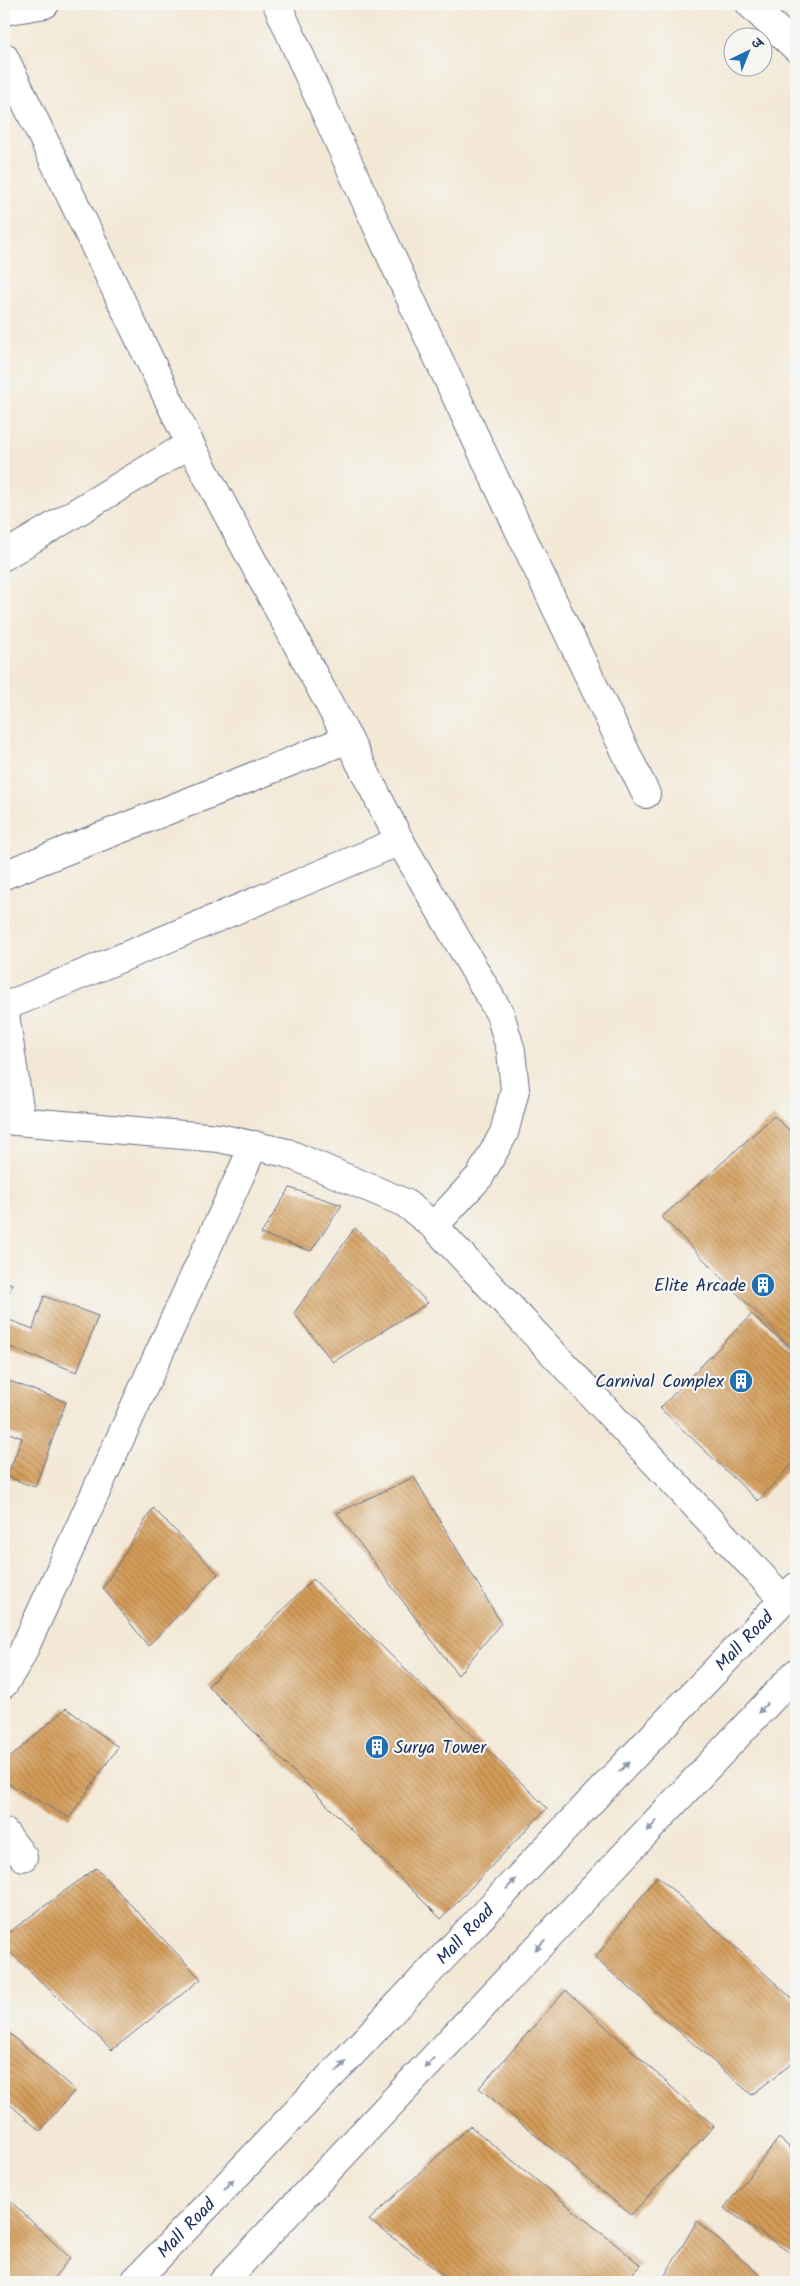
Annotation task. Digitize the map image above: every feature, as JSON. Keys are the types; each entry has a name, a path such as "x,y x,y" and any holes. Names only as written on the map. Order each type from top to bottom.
{"street":[{"path":"4,11 46,4"},
{"path":"277,4 363,197 560,617 646,794"},
{"path":"750,4 796,48"},
{"path":"4,57 190,444 348,739 400,841 500,1014 511,1051 515,1090 504,1133 480,1176 434,1226"},
{"path":"4,556 190,444"},
{"path":"4,875 348,739"},
{"path":"400,841 4,1007 12,1120 219,1138 254,1145 286,1153 361,1183 404,1203 434,1226 790,1594"},
{"path":"4,1684 20,1658 254,1145"},
{"name":"Mall Road","path":"134,2282 304,2107 523,1872 790,1594"},
{"path":"223,2282 796,1673"},
{"path":"4,1832 23,1857"}],"building":[{"name":"Elite Arcade","path":"774,1116 796,1137 796,1353 662,1217"},
{"path":"290,1188 342,1205 311,1251 261,1234"},
{"path":"355,1228 428,1303 333,1362 294,1313"},
{"path":"4,1281 12,1284 4,1305"},
{"path":"44,1296 98,1316 77,1372 4,1345 4,1318 33,1329"},
{"name":"Carnival Complex","path":"752,1314 796,1355 796,1460 758,1501 660,1408"},
{"path":"4,1379 66,1402 35,1487 7,1477 22,1438 4,1431"},
{"path":"414,1477 501,1623 458,1675 337,1513"},
{"path":"153,1508 218,1574 148,1646 103,1588"},
{"name":"Surya Tower","path":"313,1579 547,1808 441,1919 208,1686"},
{"path":"66,1708 118,1747 69,1818 4,1781 4,1763"},
{"path":"96,1868 201,1979 112,2050 4,1946 4,1936"},
{"path":"657,1876 796,2002 796,2060 752,2095 595,1958"},
{"path":"566,1990 714,2126 631,2215 479,2088"},
{"path":"4,2029 75,2090 40,2131 4,2099"},
{"path":"470,2126 641,2265 624,2282 453,2282 369,2220"},
{"path":"779,2138 796,2153 796,2257 724,2208"},
{"path":"4,2195 70,2258 50,2282 4,2282"},
{"path":"697,2221 768,2282 661,2282"}],"place":[{"name":"Elite Arcade","path":"763,1285"},
{"name":"Carnival Complex","path":"741,1381"},
{"name":"Surya Tower","path":"377,1747"}]}
